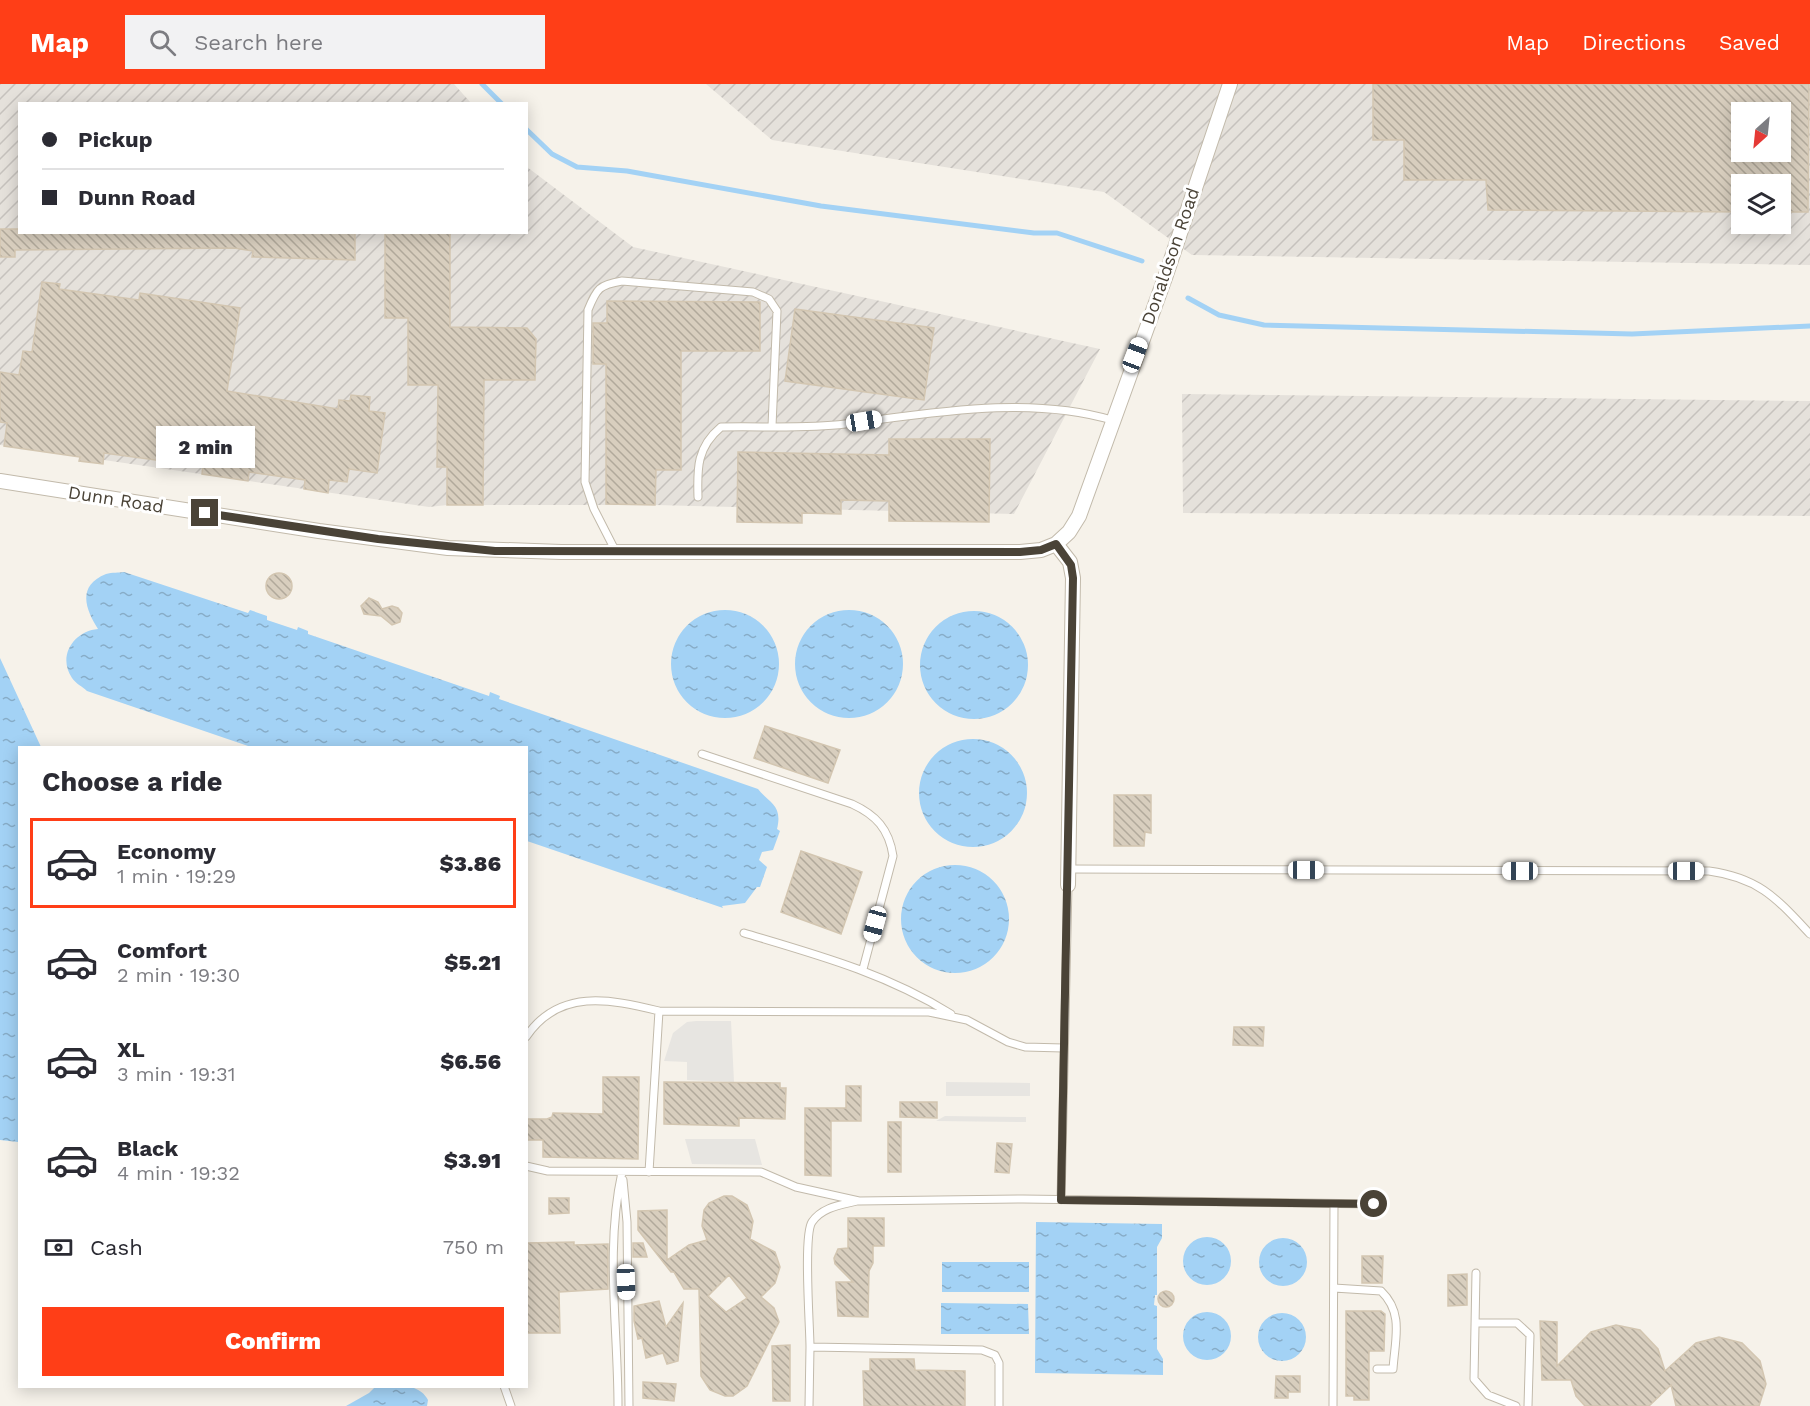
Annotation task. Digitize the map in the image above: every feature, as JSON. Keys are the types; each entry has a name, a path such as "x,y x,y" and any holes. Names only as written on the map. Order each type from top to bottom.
{"street":[{"name":"Donaldson Road","path":"1056,544 1069,532 1079,516 1166,275 1230,84"},
{"name":"Dunn Road","path":"0,481 436,546 495,551 1020,552 1041,550 1056,544"},
{"path":"1056,544 1071,565 1073,578 1068,885"}],"lane":[{"path":"616,552 594,509 585,482 588,310 595,292 604,284 622,281 753,292 769,299 777,311 772,426"},
{"path":"699,497 697,467 702,449 711,435 722,427 843,424 988,409 1071,410 1112,420"},
{"path":"702,754 852,804 871,813 884,827 891,842 893,856 863,969"},
{"path":"1069,869 1709,871 1730,874 1764,888 1810,934"},
{"path":"1061,1200 1068,885"},
{"path":"744,933 863,969 916,992 956,1017"},
{"path":"528,1035 552,1010 577,1001 623,1002 659,1011 906,1010 967,1020 1008,1042 1025,1047 1063,1048"},
{"path":"649,1172 659,1011"},
{"path":"528,1166 548,1171 761,1172 796,1187 859,1200 1374,1204"},
{"path":"618,1406 618,1343 612,1288 614,1209 622,1172"},
{"path":"622,1172 627,1222 629,1406"},
{"path":"809,1406 807,1241 811,1223 829,1208 859,1200"},
{"path":"1333,1406 1334,1204"},
{"path":"1476,1273 1474,1379 1488,1395 1516,1406"},
{"path":"1334,1288 1381,1291 1392,1301 1396,1312 1393,1369 1377,1369"},
{"path":"1475,1323 1517,1323 1530,1335 1528,1406"},
{"path":"810,1347 982,1350 995,1355 999,1363 999,1406"},
{"path":"505,1388 511,1406"}],"shaded area":[{"path":"0,84 454,84 470,102 18,102 18,234 528,234 528,168 633,247 1100,349 1014,514 655,505 447,505 429,507 0,445"},
{"path":"706,84 1810,84 1810,265 1192,255 1104,192 772,140"},
{"path":"1182,394 1810,401 1810,516 1183,513"},
{"path":"731,1021 734,1082 687,1080 687,1062 664,1061 673,1033 687,1022"},
{"path":"946,1082 1030,1083 1030,1096 946,1096"},
{"path":"945,1116 1026,1117 1026,1122 936,1121"},
{"path":"685,1139 755,1139 762,1165 692,1164"}],"water":[{"path":"124,572 248,613 250,610 267,616 267,620 297,630 298,627 308,631 308,634 489,696 490,692 500,696 499,699 758,789 777,809 777,829 780,831 773,850 762,852 759,860 767,867 760,887 757,887 745,903 722,906 723,908 528,841 528,746 248,746 87,691 72,678 66,661 67,653 70,646 82,634 98,629 87,606 87,592 90,585 97,579 111,573"},
{"path":"725,610 746,614 763,626 775,643 779,664 775,685 763,702 746,714 725,718 704,714 687,702 675,685 671,664 675,643 687,626 704,614"},
{"path":"849,610 870,614 887,626 899,643 903,664 899,685 887,702 870,714 849,718 828,714 811,702 799,685 795,664 799,643 811,626 828,614"},
{"path":"974,611 995,615 1012,627 1024,644 1028,665 1024,686 1012,703 995,715 974,719 953,715 936,703 924,686 920,665 924,644 936,627 953,615"},
{"path":"0,658 41,746 18,746 18,1142 0,1140"},
{"path":"973,739 994,743 1011,755 1023,772 1027,793 1023,814 1011,831 994,843 973,847 952,843 935,831 923,814 919,793 923,772 935,755 952,743"},
{"path":"955,865 976,869 993,881 1005,898 1009,919 1005,940 993,957 976,969 955,973 934,969 917,957 905,940 901,919 905,898 917,881 934,869"},
{"path":"1036,1222 1162,1224 1162,1238 1157,1247 1157,1295 1155,1295 1154,1305 1157,1306 1157,1349 1163,1359 1163,1375 1035,1373"},
{"path":"1207,1237 1224,1244 1231,1261 1224,1278 1207,1285 1190,1278 1183,1261 1190,1244"},
{"path":"1283,1238 1300,1245 1307,1262 1300,1279 1283,1286 1266,1279 1259,1262 1266,1245"},
{"path":"942,1262 1029,1262 1029,1292 942,1292"},
{"path":"941,1303 1028,1304 1029,1334 941,1334"},
{"path":"1207,1312 1224,1319 1231,1336 1224,1353 1207,1360 1190,1353 1183,1336 1190,1319"},
{"path":"1282,1313 1299,1320 1306,1337 1299,1354 1282,1361 1265,1354 1258,1337 1265,1320"},
{"path":"374,1388 414,1388 424,1394 428,1400 427,1406 346,1406"}],"building":[{"path":"1373,84 1809,84 1808,212 1791,212 1791,174 1731,174 1731,212 1488,210 1486,180 1404,180 1404,140 1373,140"},
{"path":"0,229 18,229 18,234 355,234 355,260 252,257 253,251 234,248 15,250 15,257 0,257"},
{"path":"385,234 450,234 450,327 527,328 536,339 535,380 484,380 483,505 447,505 447,467 437,467 438,385 408,385 408,318 385,318"},
{"path":"42,282 60,284 59,289 139,300 140,293 240,308 227,391 338,409 339,400 350,401 351,395 370,397 369,411 385,413 377,473 349,469 347,482 329,480 328,493 304,489 305,480 249,472 248,481 202,474 203,464 170,459 170,462 104,453 103,464 79,461 80,457 4,446 7,423 0,422 0,372 19,375 23,351 32,352"},
{"path":"607,301 760,302 760,351 681,351 681,470 656,470 655,505 606,504 606,364 593,364 593,323 607,323"},
{"path":"795,309 934,328 924,400 785,381"},
{"path":"889,439 990,439 989,522 889,521 889,501 841,500 841,514 802,513 802,523 737,522 738,452 889,455"},
{"path":"279,573 288,577 292,586 288,595 279,599 270,595 266,586 270,577"},
{"path":"369,598 378,602 382,609 392,606 398,608 402,613 400,622 392,625 381,616 364,614 361,606"},
{"path":"765,726 840,750 828,783 754,758"},
{"path":"1114,795 1151,795 1151,833 1145,832 1144,846 1114,846"},
{"path":"801,851 862,872 841,934 781,912"},
{"path":"1234,1027 1264,1027 1263,1046 1233,1045"},
{"path":"603,1077 639,1077 638,1159 543,1157 543,1140 528,1140 528,1119 547,1119 552,1117 553,1113 603,1114"},
{"path":"664,1082 780,1083 780,1088 786,1088 785,1119 739,1118 739,1126 664,1124"},
{"path":"846,1086 861,1086 861,1121 831,1121 831,1176 805,1175 805,1108 846,1108"},
{"path":"900,1102 937,1102 937,1118 900,1117"},
{"path":"888,1122 901,1122 901,1172 888,1172"},
{"path":"997,1143 1012,1144 1009,1173 995,1172"},
{"path":"724,1196 732,1196 747,1205 753,1221 750,1239 775,1252 780,1267 775,1283 761,1297 774,1308 779,1322 747,1386 733,1396 725,1396 710,1390 701,1376 699,1289 684,1289 674,1272 671,1272 638,1230 638,1211 667,1210 667,1260 689,1245 707,1240 702,1226 704,1210 709,1203","holes":["729,1275 747,1298 726,1312 708,1296"]},
{"path":"549,1198 569,1198 569,1213 549,1214"},
{"path":"848,1218 884,1218 884,1246 873,1246 873,1263 869,1271 868,1317 838,1316 836,1282 853,1282 835,1264 834,1258 838,1249 848,1248"},
{"path":"528,1243 608,1244 608,1289 559,1292 560,1333 528,1333"},
{"path":"633,1243 643,1243 647,1257 633,1257"},
{"path":"1362,1256 1383,1256 1382,1283 1362,1283"},
{"path":"1467,1274 1467,1305 1448,1306 1448,1275"},
{"path":"1163,1291 1169,1291 1174,1299 1172,1305 1163,1307 1158,1302 1158,1296"},
{"path":"659,1301 666,1327 683,1303 678,1361 667,1364 663,1353 646,1358 642,1338 638,1339 634,1321 634,1306"},
{"path":"1346,1311 1381,1311 1385,1314 1384,1351 1369,1351 1369,1400 1354,1400 1354,1396 1346,1396"},
{"path":"1540,1321 1557,1322 1557,1366 1591,1332 1616,1325 1640,1330 1658,1349 1665,1371 1696,1343 1719,1337 1742,1343 1760,1361 1766,1384 1759,1406 1676,1406 1671,1385 1649,1406 1585,1406 1576,1396 1571,1380 1542,1380"},
{"path":"790,1345 790,1401 773,1401 772,1346"},
{"path":"870,1359 914,1359 915,1370 965,1371 965,1406 864,1406 863,1371 870,1371"},
{"path":"1276,1376 1300,1376 1300,1392 1288,1392 1288,1398 1275,1398"},
{"path":"643,1382 676,1384 674,1401 643,1398"}],"waterway":[{"path":"482,84 500,102"},
{"path":"528,131 552,154 577,167 627,171 821,206 1034,233 1057,233 1142,261"},
{"path":"1188,298 1219,315 1264,325 1632,334 1810,326"}],"route":[{"path":"205,513 378,539 448,548 495,551 1020,552 1041,550 1056,544 1071,565 1073,578 1061,1200 1374,1204"}]}
